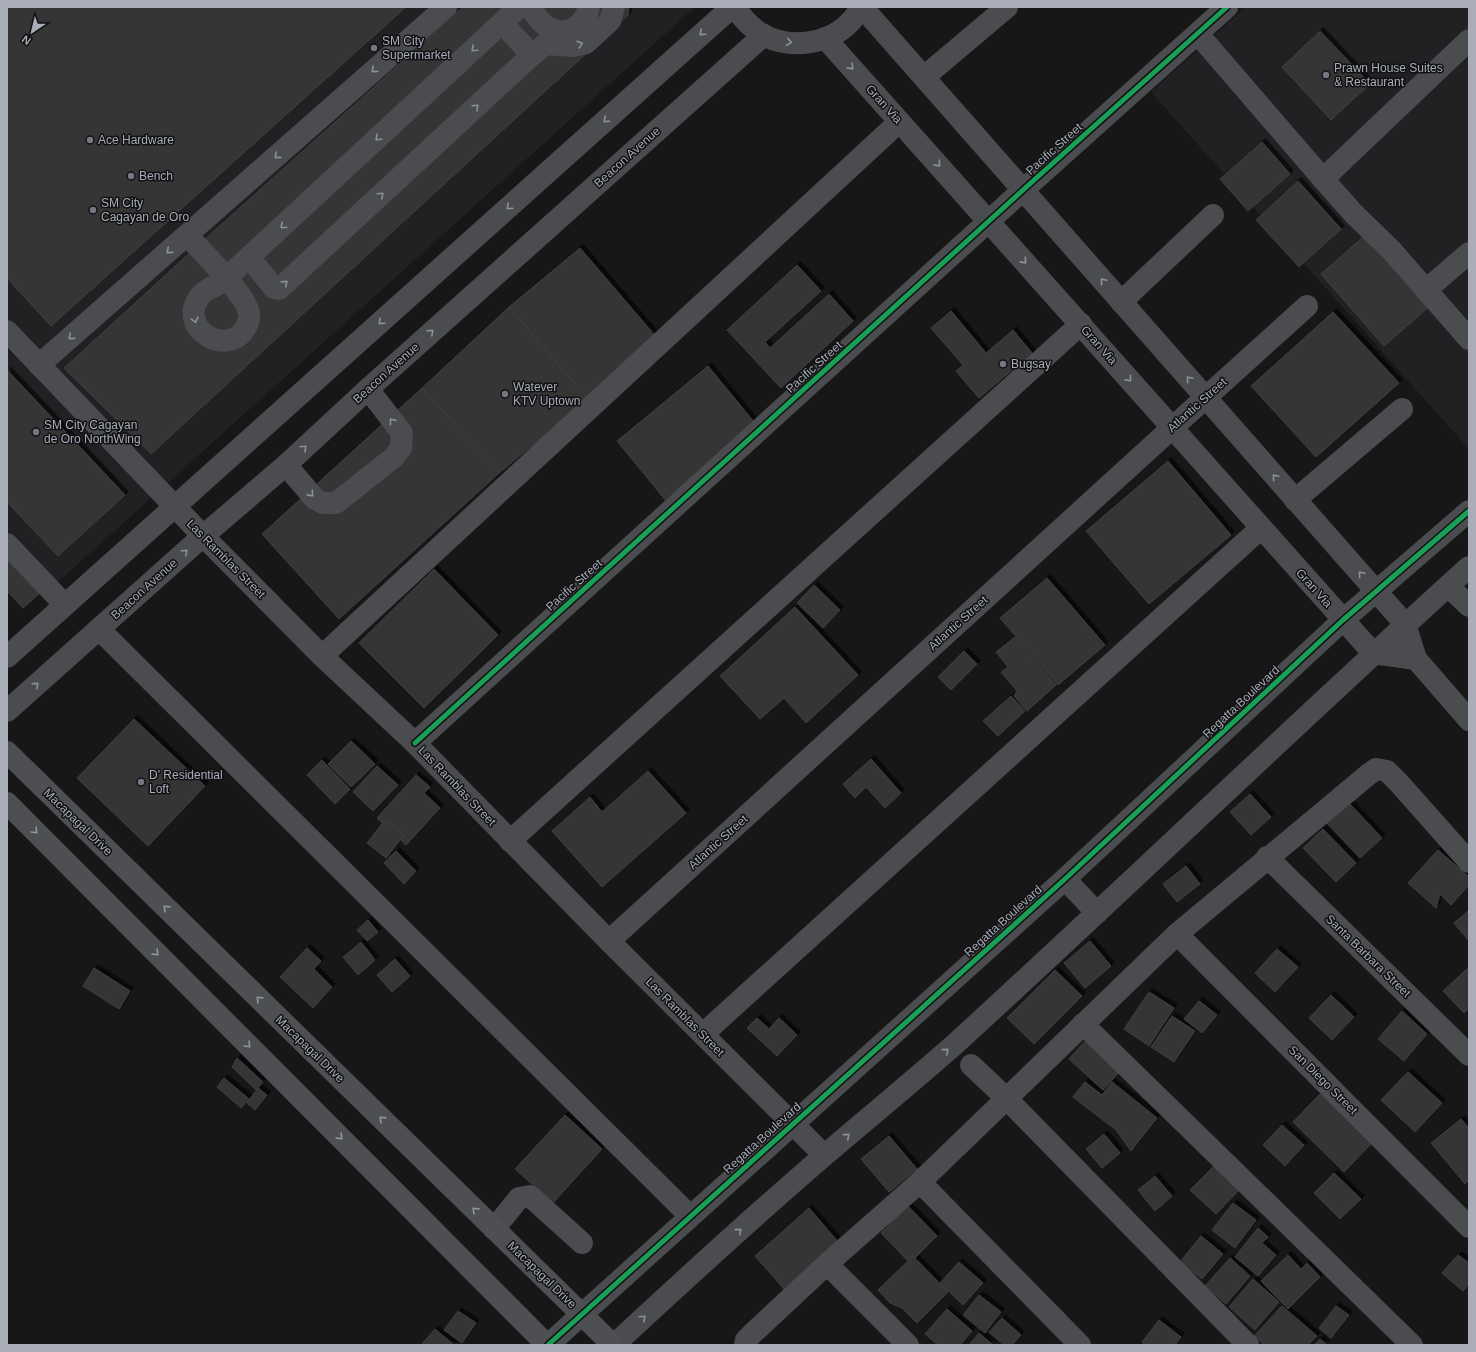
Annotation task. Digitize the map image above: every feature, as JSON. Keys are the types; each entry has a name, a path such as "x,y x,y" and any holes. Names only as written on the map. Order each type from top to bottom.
{"main road":[{"name":"Macapagal Drive","path":"7,752 614,1345"},
{"path":"7,804 548,1345"}],"street":[{"path":"40,365 446,7"},
{"path":"187,235 214,264 224,276 230,282 239,292 250,313 248,324 242,335 233,340 223,341 213,339 202,333 195,323 193,313 196,302 202,294 211,287 220,284 225,279 230,275 235,270 249,258 507,15 519,7"},
{"path":"530,7 546,26 567,32 583,21 589,7"},
{"path":"249,258 274,288 279,289 532,55 546,44 573,46 586,42 610,21 614,7"},
{"path":"7,657 732,7"},
{"path":"735,7 752,27 764,35 779,41 794,43 810,42 826,38 840,30 852,20 862,7 1405,624 1416,659 1469,720"},
{"path":"924,77 1008,7"},
{"name":"Pacific Street","path":"416,743 1023,190 1228,7"},
{"path":"507,15 532,55"},
{"path":"1198,34 1354,214 1392,251 1469,339"},
{"name":"Beacon Avenue","path":"7,711 203,536 286,465 368,389 764,35"},
{"name":"Gran Via","path":"826,38 1373,653"},
{"path":"1323,179 1469,40"},
{"path":"322,656 900,122"},
{"path":"1121,302 1213,215"},
{"path":"1426,290 1469,253"},
{"name":"Atlantic Street","path":"609,941 1307,306"},
{"path":"510,841 1081,324"},
{"name":"Las Ramblas Street","path":"7,331 174,507 322,656 416,743 609,941 824,1155"},
{"path":"286,465 315,499 323,503 336,503 394,457 401,448 402,433 368,389"},
{"path":"1295,500 1402,409"},
{"name":"Regatta Boulevard","path":"548,1345 1065,879 1376,591 1469,511"},
{"path":"703,1034 1261,528"},
{"path":"7,544 65,605"},
{"path":"614,1345 712,1254 824,1155 947,1051 1097,913 1373,653 1469,567"},
{"path":"1448,586 1469,606"},
{"path":"98,629 690,1216"},
{"path":"1373,653 1416,659"},
{"path":"745,1345 746,1340 753,1333 827,1264 920,1182 1177,934 1267,857 1376,768 1387,771 1398,782 1469,862"},
{"name":"Santa Barbara Street","path":"1267,857 1469,1055"},
{"path":"1065,879 1097,913"},
{"name":"San Diego Street","path":"1177,934 1469,1227"},
{"path":"1083,1024 1412,1345"},
{"path":"971,1065 1006,1098 1248,1345"},
{"path":"920,1182 1080,1345"},
{"path":"494,1228 519,1198 530,1196 582,1243"},
{"path":"827,1264 908,1345"}],"shaded area":[{"path":"7,7 695,7 57,583 7,530"},
{"path":"1246,7 1469,7 1469,449 1151,92"}],"building":[{"name":"SM City Cagayan de Oro","path":"7,7 406,7 51,326 7,278"},
{"path":"463,7 629,7 628,15 151,454 64,368"},
{"name":"Prawn House Suites & Restaurant","path":"1320,31 1370,84 1331,120 1282,67"},
{"path":"1262,142 1290,174 1248,211 1220,179"},
{"path":"1298,181 1341,229 1299,267 1256,220"},
{"path":"1366,234 1430,306 1384,346 1321,274"},
{"path":"580,248 658,339 588,399 509,307"},
{"path":"797,265 821,291 765,342 770,348 829,294 853,321 781,388 727,330"},
{"name":"Watever KTV Uptown","path":"509,307 588,399 499,473 422,388"},
{"path":"951,311 986,353 1013,330 1032,353 979,398 956,371 963,365 931,328"},
{"path":"1333,312 1399,383 1316,457 1251,386"},
{"path":"708,366 763,433 676,513 617,441"},
{"name":"SM City Cagayan de Oro NorthWing","path":"7,370 125,495 58,556 7,502"},
{"path":"422,388 499,473 339,619 262,534"},
{"path":"1168,461 1231,535 1149,604 1086,531"},
{"path":"7,553 42,591 23,608 7,591"},
{"path":"434,569 498,635 424,708 359,643"},
{"path":"1047,578 1105,645 1058,685 1000,618"},
{"path":"814,585 840,610 823,628 797,603"},
{"path":"795,607 858,675 806,723 784,698 760,719 720,676"},
{"path":"1015,637 1056,685 1027,711 1014,696 1017,691 1001,672 1008,667 996,652"},
{"path":"964,651 977,664 951,690 938,677"},
{"path":"1011,696 1025,711 998,736 983,721"},
{"name":"D' Residential Loft","path":"134,719 205,786 148,846 77,778"},
{"path":"351,741 375,764 351,787 328,764"},
{"path":"871,759 901,793 885,808 866,787 855,798 843,784"},
{"path":"322,760 350,789 335,804 307,775"},
{"path":"377,766 398,785 373,811 353,792"},
{"path":"648,771 686,813 602,887 552,831 590,797 602,812"},
{"path":"416,775 430,787 424,793 440,808 406,845 377,818"},
{"path":"1250,794 1271,817 1251,835 1230,812"},
{"path":"1348,802 1382,838 1360,858 1327,823"},
{"path":"385,820 404,835 386,858 367,843"},
{"path":"1323,829 1356,863 1336,882 1303,848"},
{"path":"1438,850 1469,877 1469,885 1451,905 1440,894 1436,908 1408,883"},
{"path":"396,851 416,871 404,884 384,863"},
{"path":"1186,866 1200,884 1177,902 1163,884"},
{"path":"1469,910 1469,941 1454,923"},
{"path":"368,920 378,932 367,941 357,930"},
{"path":"1090,941 1111,966 1085,988 1064,963"},
{"path":"361,942 375,960 358,975 343,957"},
{"path":"307,948 321,961 314,969 332,987 313,1008 280,977"},
{"path":"1277,949 1298,967 1275,992 1255,973"},
{"path":"395,959 410,976 392,992 377,975"},
{"path":"1469,967 1469,1008 1464,1013 1443,991"},
{"path":"94,968 130,991 119,1009 83,986"},
{"path":"1055,970 1082,996 1034,1044 1007,1018"},
{"path":"1149,992 1174,1008 1149,1046 1124,1029"},
{"path":"1331,995 1354,1017 1332,1040 1309,1018"},
{"path":"1199,1001 1217,1015 1202,1033 1184,1019"},
{"path":"1402,1011 1427,1034 1404,1061 1378,1039"},
{"path":"1172,1016 1195,1031 1174,1062 1151,1047"},
{"path":"757,1018 769,1029 779,1018 797,1035 777,1056 747,1028"},
{"path":"1086,1040 1120,1071 1103,1090 1069,1059"},
{"path":"237,1058 263,1082 256,1090 232,1067"},
{"path":"1408,1072 1442,1103 1415,1132 1381,1100"},
{"path":"224,1078 249,1099 241,1108 217,1087"},
{"path":"1085,1082 1102,1095 1112,1082 1157,1118 1131,1151 1116,1130 1073,1097"},
{"path":"258,1088 267,1095 255,1110 247,1103"},
{"path":"1320,1094 1372,1143 1344,1172 1293,1122"},
{"path":"565,1115 602,1149 553,1203 515,1169"},
{"path":"1461,1119 1469,1128 1469,1180 1465,1184 1431,1143"},
{"path":"1282,1125 1304,1145 1285,1166 1263,1145"},
{"path":"1104,1134 1120,1153 1102,1168 1086,1149"},
{"path":"889,1136 917,1169 889,1192 861,1159"},
{"path":"1218,1162 1243,1186 1216,1214 1190,1190"},
{"path":"1334,1173 1361,1199 1340,1219 1314,1193"},
{"path":"1155,1176 1172,1196 1155,1211 1138,1190"},
{"path":"1233,1203 1256,1220 1235,1248 1212,1230"},
{"path":"908,1206 937,1236 910,1263 881,1233"},
{"path":"809,1208 839,1243 785,1290 755,1256"},
{"path":"1258,1228 1268,1237 1262,1243 1276,1255 1258,1276 1235,1257"},
{"path":"1201,1236 1223,1254 1202,1279 1180,1262"},
{"path":"1288,1255 1301,1269 1307,1263 1320,1277 1288,1309 1261,1281"},
{"path":"1458,1255 1469,1263 1469,1284 1463,1291 1442,1273"},
{"path":"913,1256 948,1292 917,1323 902,1308 890,1303 878,1290"},
{"path":"1230,1258 1250,1276 1226,1304 1205,1286"},
{"path":"959,1262 983,1283 963,1305 940,1283"},
{"path":"1253,1279 1279,1302 1255,1330 1229,1307"},
{"path":"979,1295 1001,1312 985,1333 963,1315"},
{"path":"1282,1306 1317,1336 1308,1345 1264,1345 1254,1336"},
{"path":"1336,1306 1349,1315 1331,1338 1319,1328"},
{"path":"947,1309 972,1331 960,1345 938,1345 925,1334"},
{"path":"458,1311 476,1323 462,1343 444,1330"},
{"path":"1002,1318 1021,1335 1012,1345 1004,1345 989,1332"},
{"path":"1159,1320 1181,1337 1175,1345 1145,1345 1142,1342"},
{"path":"435,1329 454,1345 421,1345"},
{"path":"979,1333 993,1345 969,1345"},
{"path":"1320,1339 1327,1345 1314,1345"}],"cycle path":[{"path":"415,743 1023,190 1227,7"},
{"path":"548,1345 1065,879 1343,620 1469,511"}],"place":[{"name":"SM City Supermarket","path":"374,48"},
{"name":"Prawn House Suites & Restaurant","path":"1326,75"},
{"name":"Ace Hardware","path":"90,140"},
{"name":"Bench","path":"131,176"},
{"name":"SM City Cagayan de Oro","path":"93,210"},
{"name":"Bugsay","path":"1003,364"},
{"name":"Watever KTV Uptown","path":"505,394"},
{"name":"SM City Cagayan de Oro NorthWing","path":"36,432"},
{"name":"D' Residential Loft","path":"141,782"}]}
